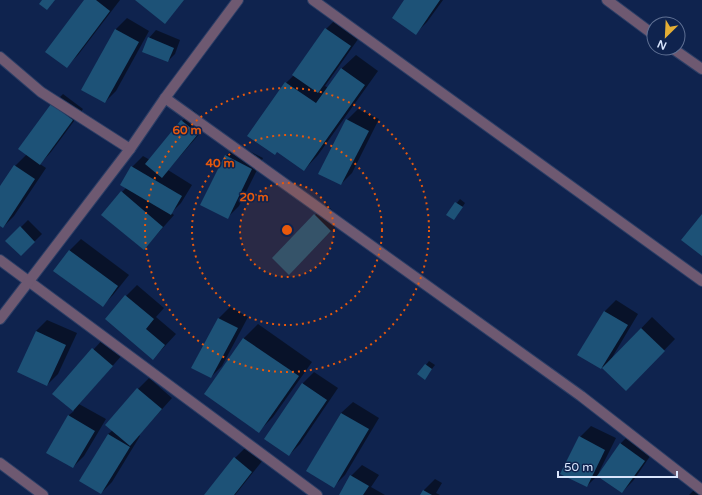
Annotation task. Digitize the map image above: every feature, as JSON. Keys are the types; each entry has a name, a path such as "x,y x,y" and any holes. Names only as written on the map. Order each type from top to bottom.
{"street":[{"path":"0,319 130,149 165,98 238,0"},
{"path":"313,0 702,281"},
{"path":"607,0 646,29"},
{"path":"683,56 702,69"},
{"path":"0,57 41,92 130,149"},
{"path":"165,98 581,396 702,490"},
{"path":"0,260 317,495"},
{"path":"0,463 43,495"}],"building":[{"path":"42,0 55,0 47,10 39,4"},
{"path":"84,0 96,0 110,11 67,68 45,52"},
{"path":"135,0 184,0 165,24"},
{"path":"404,0 440,0 416,35 392,18"},
{"path":"325,28 351,46 318,93 292,75"},
{"path":"115,29 139,42 105,103 81,90"},
{"path":"148,37 174,48 168,62 142,52"},
{"path":"341,68 365,85 304,171 277,152 275,155 247,136 285,82 316,103"},
{"path":"51,104 73,120 40,165 18,149"},
{"path":"346,119 369,131 341,185 318,174"},
{"path":"181,120 198,134 162,178 145,164"},
{"path":"225,155 252,169 228,219 200,205"},
{"path":"14,165 35,179 3,228 0,226 0,186"},
{"path":"131,166 182,196 171,215 120,185"},
{"path":"121,191 163,227 144,250 101,215"},
{"path":"455,202 463,207 454,220 446,215"},
{"path":"314,214 331,231 289,275 272,258"},
{"path":"702,214 702,256 681,240"},
{"path":"20,226 35,242 21,256 5,241"},
{"path":"69,250 118,286 103,307 53,271"},
{"path":"125,295 154,319 146,329 165,345 153,360 105,319"},
{"path":"604,311 628,325 601,369 577,355"},
{"path":"218,318 238,328 211,378 191,368"},
{"path":"641,328 665,351 626,391 602,368"},
{"path":"36,331 66,345 47,386 17,372"},
{"path":"243,338 299,376 259,433 204,394"},
{"path":"92,348 113,366 73,411 52,394"},
{"path":"425,364 432,369 425,380 417,374"},
{"path":"302,383 327,400 289,456 264,439"},
{"path":"137,388 162,409 130,446 105,425"},
{"path":"341,413 369,429 334,488 306,471"},
{"path":"68,415 95,431 73,468 46,453"},
{"path":"108,434 130,447 101,494 79,481"},
{"path":"579,436 605,450 587,487 560,474"},
{"path":"620,443 645,461 622,493 597,476"},
{"path":"234,457 252,472 234,495 204,495"},
{"path":"350,475 369,486 363,495 339,495"},
{"path":"423,490 432,495 420,495"}]}
